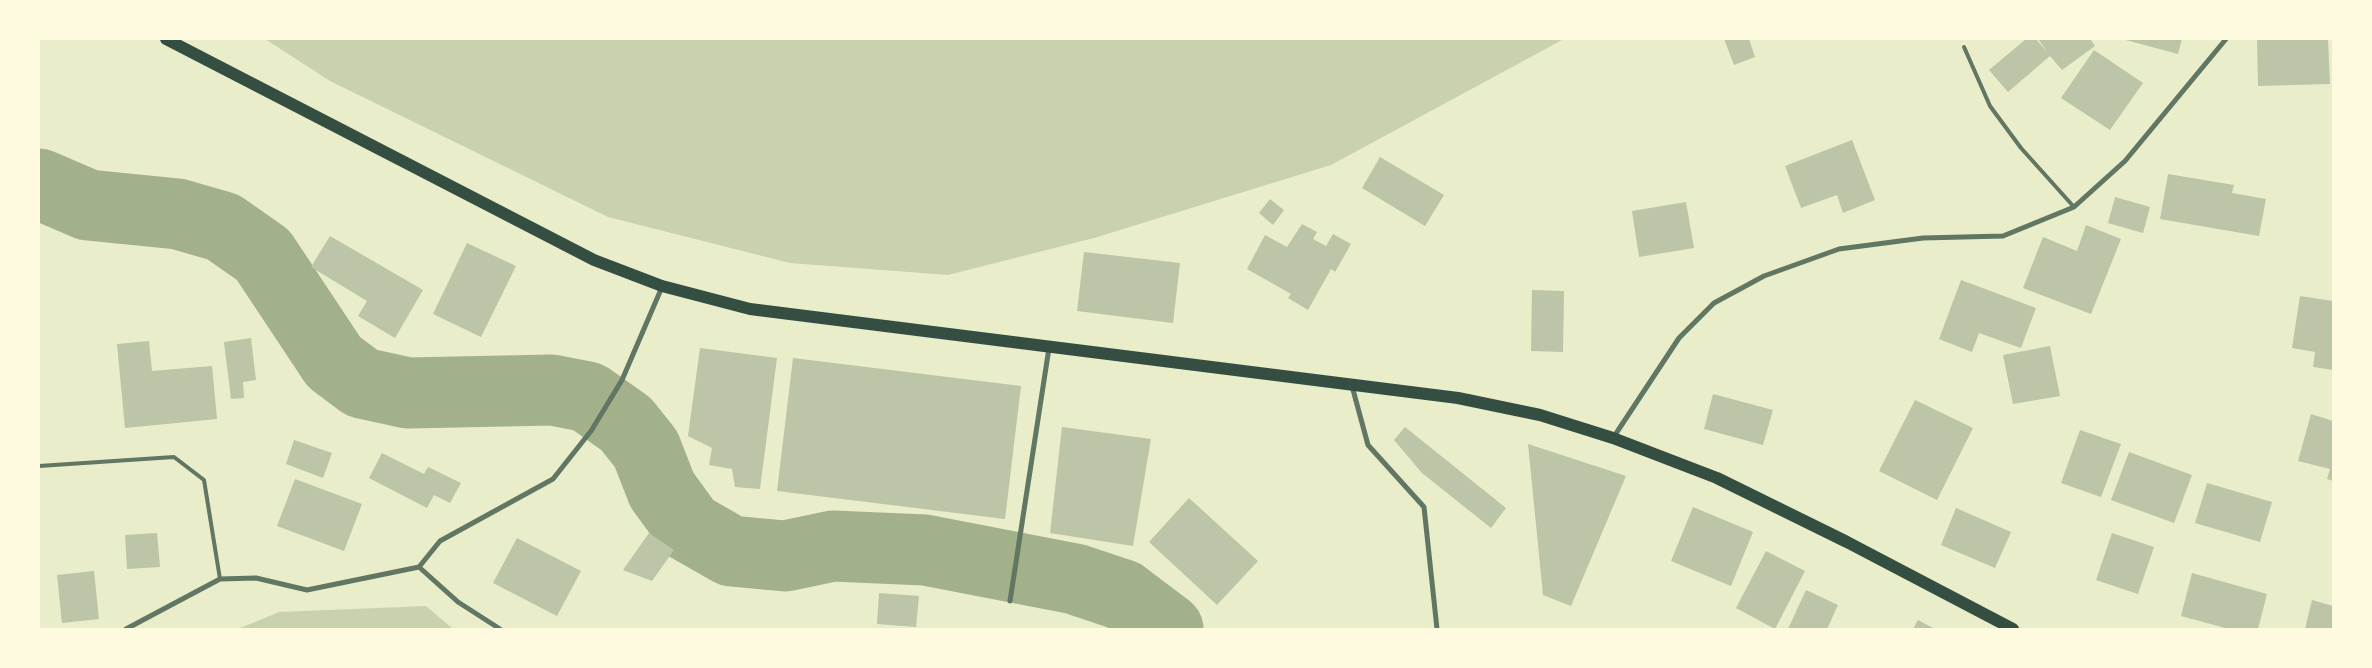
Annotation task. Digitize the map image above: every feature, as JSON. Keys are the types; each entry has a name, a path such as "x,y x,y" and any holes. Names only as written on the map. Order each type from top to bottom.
{"main road":[{"path":"166,39 594,260 662,286 750,309 1049,348 1351,383 1458,398 1540,416 1613,438 1717,478 1848,542 2013,629"}],"street":[{"path":"1613,438 1679,338 1714,303 1764,276 1839,249 1923,238 2003,236 2074,207 2125,161 2226,39"},
{"path":"126,629 220,579 256,578 307,590 419,567 440,541 553,478 591,431 622,380 662,286"},
{"path":"1010,601 1049,348"},
{"path":"1351,383 1368,445 1424,507 1437,629"},
{"path":"419,567 458,602 500,629"}],"lane":[{"path":"1964,47 1990,106 2021,148 2074,207"},
{"path":"39,466 174,457 204,480 220,579"}],"green space":[{"path":"265,39 1564,39 1331,165 1094,238 948,275 790,263 608,217 330,81"},
{"path":"426,606 453,629 238,629 279,612"}],"building":[{"path":"1724,39 1749,39 1755,57 1734,65"},
{"path":"2026,39 2036,39 2048,53 2038,39 2090,39 2095,46 2062,70 2050,56 2008,92 1989,70"},
{"path":"2122,39 2182,39 2178,54"},
{"path":"2257,39 2328,39 2330,84 2258,86"},
{"path":"2094,50 2143,83 2110,130 2061,98"},
{"path":"1852,140 1875,200 1843,213 1837,195 1801,208 1785,166"},
{"path":"1380,157 1444,195 1425,226 1362,188"},
{"path":"2168,174 2234,185 2232,193 2266,199 2259,236 2160,219"},
{"path":"2115,197 2150,207 2143,233 2108,223"},
{"path":"1270,199 1284,210 1273,225 1259,213"},
{"path":"1686,202 1694,248 1639,257 1632,211"},
{"path":"1302,224 1317,232 1313,239 1326,246 1333,234 1351,244 1335,272 1331,269 1308,310 1288,298 1291,294 1247,269 1265,235 1287,247"},
{"path":"2086,225 2121,239 2091,314 2023,288 2043,237 2077,251"},
{"path":"330,236 423,290 395,338 358,316 367,301 311,267"},
{"path":"467,243 516,266 481,337 433,314"},
{"path":"1084,252 1180,263 1173,323 1077,311"},
{"path":"1961,280 2036,308 2021,348 1979,333 1972,352 1939,339"},
{"path":"1532,290 1564,291 1563,352 1531,351"},
{"path":"2300,296 2333,301 2333,370 2313,367 2315,352 2292,348"},
{"path":"251,338 256,380 243,382 244,398 231,399 224,342"},
{"path":"149,341 152,371 212,366 217,419 125,428 117,344"},
{"path":"2050,346 2060,396 2013,404 2003,355"},
{"path":"700,348 777,358 760,489 735,487 732,469 709,465 712,448 688,436"},
{"path":"793,358 1021,386 1005,519 777,491"},
{"path":"1713,394 1773,410 1763,445 1704,429"},
{"path":"1915,400 1973,428 1937,500 1879,471"},
{"path":"2311,414 2333,421 2333,481 2327,479 2330,469 2298,461"},
{"path":"1062,427 1151,439 1133,546 1050,533"},
{"path":"1405,427 1506,508 1491,528 1422,473 1394,440"},
{"path":"2080,430 2121,444 2101,497 2061,483"},
{"path":"294,440 332,453 323,478 286,464"},
{"path":"1528,444 1626,476 1571,606 1543,595"},
{"path":"2129,452 2192,475 2174,523 2111,500"},
{"path":"382,453 424,474 428,467 461,483 450,503 434,495 427,508 369,478"},
{"path":"295,479 362,504 344,551 277,526"},
{"path":"2207,483 2272,502 2260,542 2195,523"},
{"path":"1189,498 1258,561 1217,605 1149,542"},
{"path":"1693,507 1753,532 1731,586 1671,561"},
{"path":"1956,508 2011,532 1995,568 1941,545"},
{"path":"157,533 160,567 127,569 125,535"},
{"path":"649,533 674,550 652,581 623,570"},
{"path":"2112,533 2154,547 2138,594 2096,580"},
{"path":"517,538 581,571 557,616 493,583"},
{"path":"1766,551 1805,571 1775,629 1736,608"},
{"path":"94,571 99,619 62,623 57,575"},
{"path":"2192,573 2267,594 2258,629 2229,629 2181,616"},
{"path":"1806,590 1838,605 1827,629 1788,629"},
{"path":"879,593 919,596 916,627 877,624"},
{"path":"2312,600 2333,606 2333,629 2305,629"},
{"path":"1918,620 1935,629 1913,629"}],"waterway":[{"path":"39,184 88,205 178,214 223,227 263,255 334,362 362,383 408,393 552,390 588,397 626,424 646,449 662,490 689,527 731,551 785,556 833,546 925,550 1075,579 1123,595 1168,629"}]}
